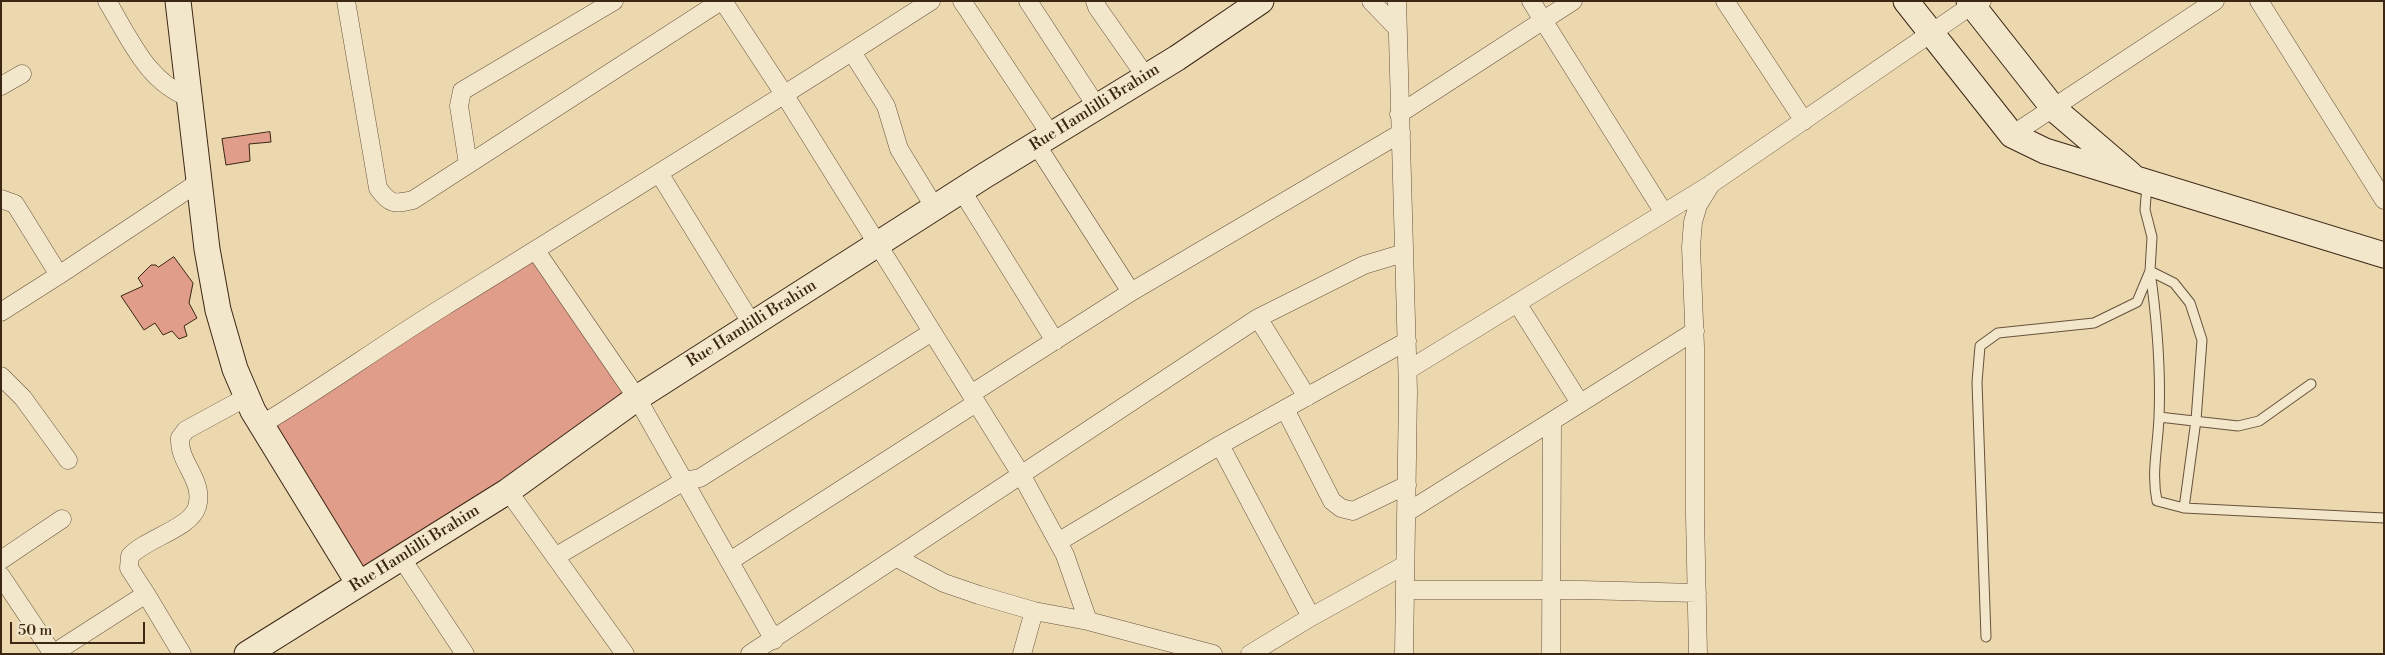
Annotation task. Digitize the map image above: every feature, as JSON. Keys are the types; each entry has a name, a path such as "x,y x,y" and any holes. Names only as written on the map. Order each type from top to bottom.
{"street":[{"path":"107,1 152,74 174,92 190,98"},
{"path":"178,1 207,249 218,310 245,398 359,584"},
{"path":"346,1 378,188 386,199 396,204 413,200 722,1 784,94 1022,476 1065,554 1088,621"},
{"path":"468,164 459,106 462,92 614,1"},
{"path":"261,424 332,381 444,307 536,251 931,1"},
{"path":"962,1 1131,292"},
{"path":"1028,1 1097,107"},
{"path":"1095,1 1097,7 1146,77"},
{"path":"1371,1 1396,27"},
{"path":"1397,1 1396,27 1408,370 1404,654"},
{"path":"1531,1 1664,213"},
{"path":"1399,114 1574,1"},
{"path":"1725,1 1804,120"},
{"path":"1906,1 1933,32 2012,135 2044,151 2384,255"},
{"path":"2012,135 2216,1"},
{"path":"2259,1 2383,197"},
{"name":"Rue Hamlilli Brahim","path":"253,652 400,556 508,491 637,398 935,208 1146,77 1258,2"},
{"path":"1408,370 1711,184 1974,3 2054,109 2143,182"},
{"path":"852,52 886,106 899,149 935,208"},
{"path":"1,86 22,74"},
{"path":"730,561 974,398 1055,341 1131,292 1401,133"},
{"path":"660,173 752,324"},
{"path":"1,312 199,182"},
{"path":"1698,654 1695,331 1691,247 1692,222 1702,195 1711,184"},
{"path":"962,191 1055,341"},
{"path":"1,199 15,204 59,275"},
{"path":"536,251 637,398 774,640"},
{"path":"750,654 1022,476 1052,453 1258,318 1364,265 1404,253"},
{"path":"1517,303 1580,403"},
{"path":"1258,318 1307,397"},
{"path":"1406,513 1695,331"},
{"path":"555,557 684,481 700,478 932,332"},
{"path":"1058,542 1220,445 1407,341"},
{"path":"1,376 23,398 68,460"},
{"path":"182,654 130,568 130,556 185,521 197,508 199,495 197,483 181,453 180,438 186,430 245,398"},
{"path":"1285,409 1332,501 1341,508 1353,511 1407,485"},
{"path":"1550,654 1552,421"},
{"path":"1220,445 1311,616"},
{"path":"508,491 625,654"},
{"path":"1,560 62,519"},
{"path":"400,556 465,654"},
{"path":"897,558 944,583 1034,611 1088,621 1213,654"},
{"path":"1250,654 1311,616 1405,566"},
{"path":"1,576 7,599 54,653 146,594"},
{"path":"1405,590 1696,593"},
{"path":"1022,654 1034,611"}],"lane":[{"path":"2143,182 2144,210 2152,237 2150,271 2158,329 2159,417 2153,484 2157,501 2184,508 2384,518"},
{"path":"2150,271 2174,283 2190,303 2202,340 2196,420 2184,508"},
{"path":"1986,637 1977,382 1980,346 1998,333 2094,323 2137,302 2150,271"},
{"path":"2159,417 2238,426 2259,421 2311,384"}],"building":[{"path":"270,132 271,142 249,144 250,161 226,165 222,139"},
{"path":"536,251 637,398 359,584 261,425"},
{"path":"174,257 193,283 189,303 197,318 184,326 187,336 179,339 172,331 163,335 155,323 144,330 121,296 143,286 138,278 151,265 158,267"}]}
